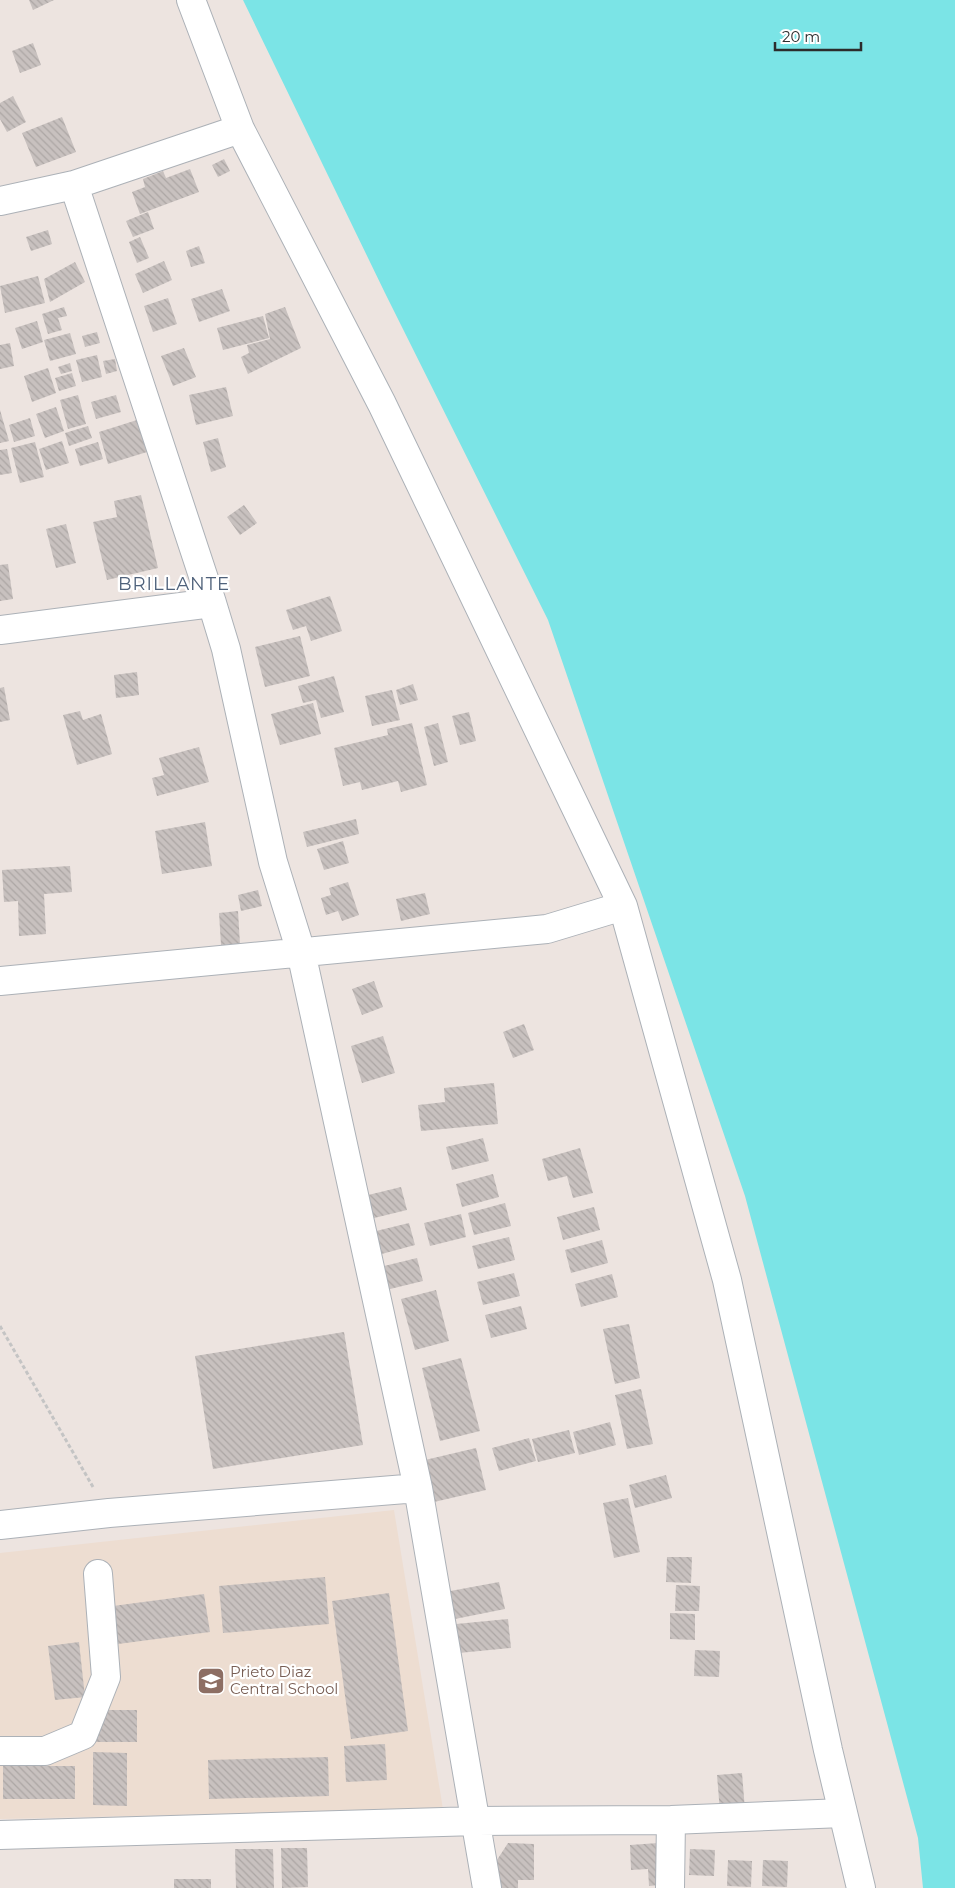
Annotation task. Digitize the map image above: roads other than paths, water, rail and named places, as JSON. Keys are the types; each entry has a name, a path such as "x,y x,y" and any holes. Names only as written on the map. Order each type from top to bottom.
{"street":[{"path":"191,0 240,129 387,413 623,906 727,1280 861,1888"},
{"path":"0,202 74,185 240,129"},
{"path":"74,185 226,649 273,862 301,952 418,1488 477,1821 487,1888"},
{"path":"0,630 212,603"},
{"path":"0,981 547,929 623,906"},
{"path":"0,1525 109,1513 418,1488"},
{"path":"0,1752 45,1751 83,1735 106,1676 98,1574"},
{"path":"0,1835 477,1821 671,1820 843,1813"},
{"path":"670,1888 671,1820"}],"water":[{"path":"243,0 955,0 955,1888 923,1888 918,1838 745,1196 548,620 385,293"}],"place":[{"name":"Prieto Diaz Central School","path":"211,1681"}],"district":[{"name":"BRILLANTE","path":"174,584"}]}
